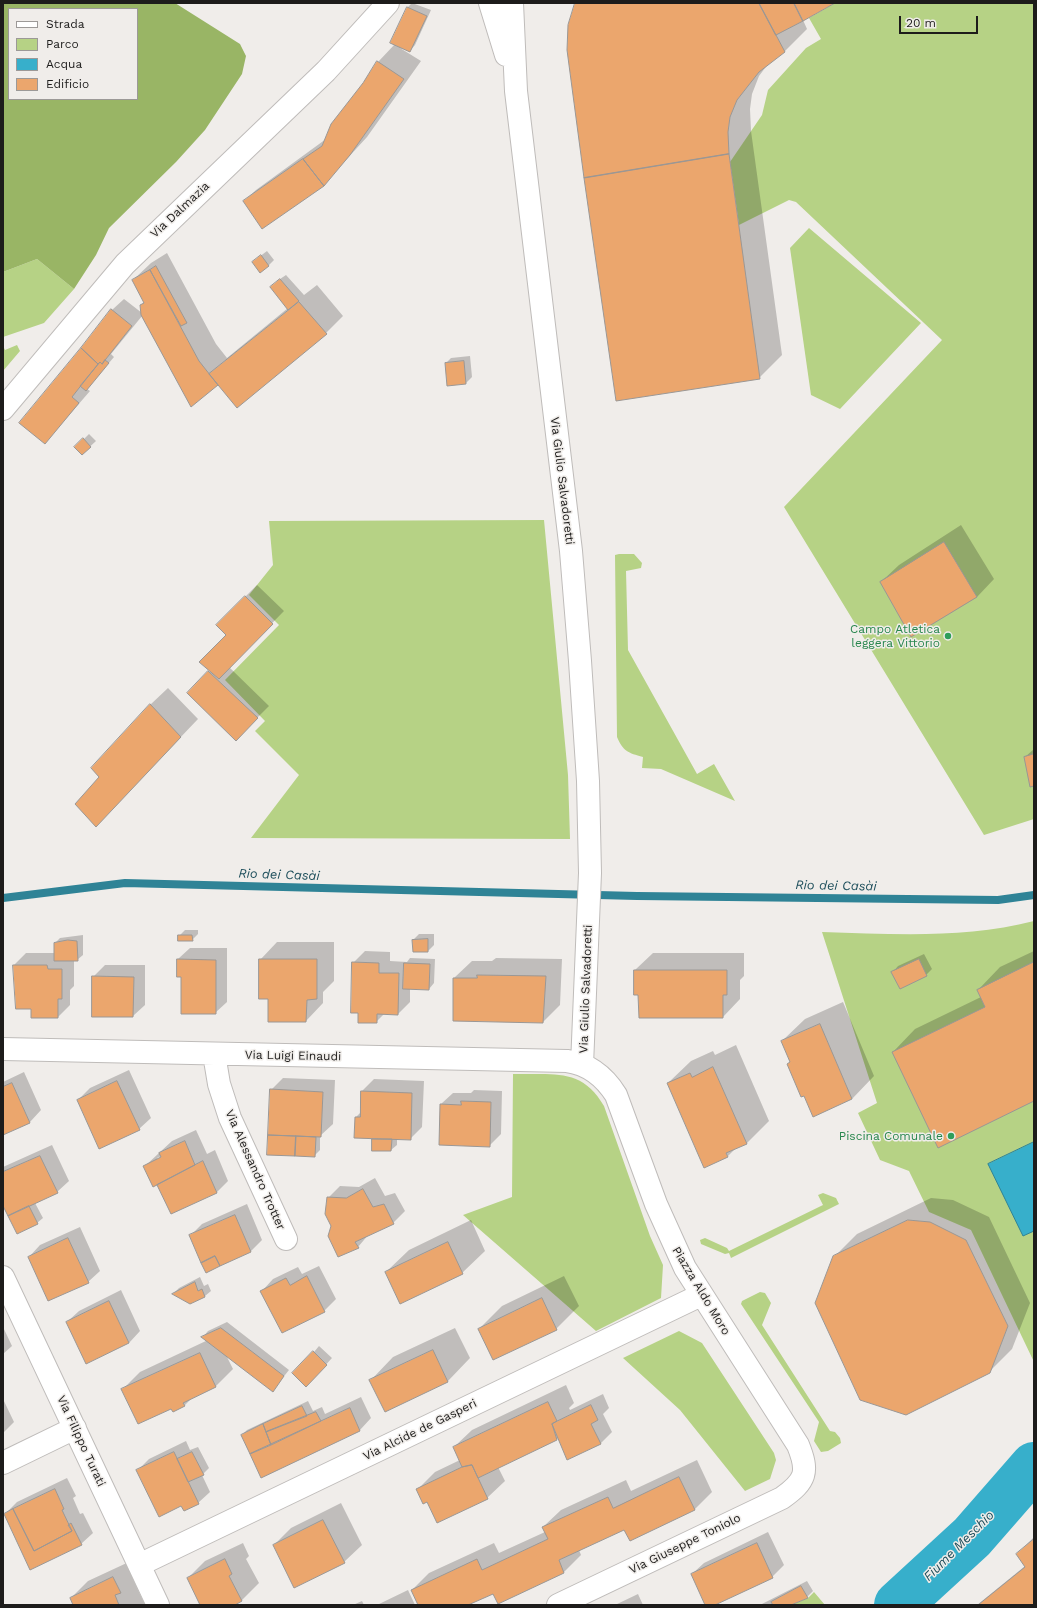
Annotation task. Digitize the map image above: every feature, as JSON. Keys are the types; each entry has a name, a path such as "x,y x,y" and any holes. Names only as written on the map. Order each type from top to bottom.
{"street":[{"name":"Via Dalmazia","path":"3,409 124,264 326,71 374,13 388,3"},
{"name":"Via Giulio Salvadoretti","path":"490,3 516,91"},
{"name":"Via Giulio Salvadoretti","path":"512,3 516,91 571,551 588,781 590,873 582,1064"},
{"name":"Via Luigi Einaudi","path":"3,1049 567,1061 582,1064"},
{"name":"Via Alessandro Trotter","path":"214,1054 219,1084 230,1118 286,1239"},
{"name":"Piazza Aldo Moro","path":"582,1064 598,1073 606,1080 616,1095 665,1226 685,1268 798,1445 804,1462 805,1475"},
{"name":"Via Filippo Turati","path":"3,1277 158,1605"},
{"name":"Via Alcide de Gasperi","path":"139,1565 701,1295"},
{"path":"3,1463 75,1428"},
{"name":"Via Giuseppe Toniolo","path":"558,1605 782,1498 799,1484 805,1475"}],"green space":[{"path":"3,3 175,3 240,44 246,56 242,74 205,130 176,162 109,228 96,255 74,289 37,259 3,272"},
{"path":"835,3 1034,3 1034,819 984,835 784,507 942,340 796,202 789,200 739,225 730,162 762,115 768,90 806,48 821,39 809,18"},
{"path":"809,228 921,323 840,409 811,395 790,248"},
{"path":"37,259 74,289 44,323 3,337 3,272"},
{"path":"17,345 20,351 3,371 3,346 5,350"},
{"path":"544,520 568,775 570,839 251,838 299,775 255,731 265,721 225,680 279,625 249,595 273,565 269,521"},
{"path":"634,554 642,563 641,568 626,571 628,650 697,774 714,764 735,801 661,769 642,768 643,757 627,751 621,745 617,737 615,555"},
{"name":"Piscina Comunale","path":"1034,921 1034,1362 971,1230 929,1212 909,1171 880,1160 858,1113 877,1103 822,932 902,934 955,933 982,931"},
{"path":"513,1074 553,1074 565,1076 576,1079 595,1093 604,1106 650,1236 663,1265 661,1298 596,1331 463,1215 512,1197"},
{"path":"823,1193 836,1198 839,1204 731,1258 729,1253 725,1254 701,1244 700,1240 705,1238 727,1248 729,1251 823,1205 818,1195"},
{"path":"760,1292 765,1293 771,1303 762,1325 830,1431 835,1432 840,1438 841,1443 828,1451 821,1452 814,1441 819,1422 741,1304 742,1301"},
{"path":"679,1331 702,1343 774,1453 776,1460 770,1479 745,1491 680,1410 623,1358"},
{"path":"814,1592 825,1605 791,1605 808,1598"}],"water":[{"path":"1034,1142 1034,1231 1023,1236 988,1164"}],"building":[{"path":"575,3 759,3 785,52 759,72 737,100 730,117 728,132 729,154 584,178 567,50 568,25"},
{"path":"759,3 794,3 803,21 776,35"},
{"path":"794,3 835,3 803,21"},
{"path":"407,7 427,16 410,52 390,43"},
{"path":"377,61 404,79 350,155 324,186 303,159 322,146 331,124 363,83"},
{"path":"729,154 760,379 616,401 584,178"},
{"path":"303,159 324,186 262,229 243,201"},
{"path":"261,255 269,266 260,273 252,262"},
{"path":"156,266 187,323 181,326 150,270"},
{"path":"150,270 199,361 218,385 191,407 141,315 140,305 144,303 132,280"},
{"path":"280,279 299,301 288,310 270,287"},
{"path":"299,302 327,334 237,408 209,374"},
{"path":"111,309 132,326 102,364 100,362 98,364 81,348"},
{"path":"81,348 98,364 72,397 79,403 45,444 19,423"},
{"path":"105,360 109,363 86,391 80,386 100,362 102,364"},
{"path":"464,361 466,384 447,386 445,363"},
{"path":"83,438 91,447 82,455 74,447"},
{"path":"944,542 977,597 911,637 880,582"},
{"path":"245,596 273,624 219,679 199,662 226,635 216,625"},
{"path":"208,671 258,718 236,741 187,693"},
{"path":"150,704 181,737 96,827 75,804 99,777 91,768"},
{"path":"1034,754 1034,786 1030,787 1024,757"},
{"path":"178,935 192,935 193,941 178,941"},
{"path":"428,939 428,952 413,952 412,940"},
{"path":"68,940 77,941 78,961 54,961 54,943"},
{"path":"177,959 216,960 216,1014 181,1014 181,977 177,977"},
{"path":"259,959 317,959 317,999 307,1000 306,1022 268,1022 268,999 259,999"},
{"path":"919,959 927,976 900,989 891,972"},
{"path":"352,962 379,963 379,973 399,973 398,1015 377,1014 377,1023 358,1023 358,1013 351,1013"},
{"path":"1034,962 1034,1101 938,1148 892,1052 985,1007 977,990"},
{"path":"404,963 430,964 429,990 403,989"},
{"path":"13,965 47,965 48,969 62,969 62,999 58,999 58,1018 31,1018 31,1009 16,1009"},
{"path":"634,970 727,970 727,995 723,995 723,1018 639,1018 638,995 634,995"},
{"path":"477,975 546,976 543,1023 453,1021 453,978 477,978"},
{"path":"92,976 134,977 133,1017 92,1017"},
{"path":"820,1024 852,1099 813,1117 804,1096 801,1097 787,1064 790,1062 781,1041"},
{"path":"713,1067 747,1144 726,1153 728,1157 704,1168 667,1083 690,1073 692,1077"},
{"path":"117,1081 140,1130 99,1149 77,1100"},
{"path":"12,1083 30,1123 3,1135 3,1087"},
{"path":"270,1089 323,1092 321,1137 268,1135"},
{"path":"361,1091 412,1093 411,1140 354,1138 355,1117 360,1117"},
{"path":"461,1101 491,1102 490,1147 439,1145 440,1104 461,1105"},
{"path":"268,1135 296,1136 295,1156 267,1155"},
{"path":"296,1136 316,1137 315,1157 295,1156"},
{"path":"372,1139 392,1139 391,1151 372,1151"},
{"path":"185,1141 195,1165 153,1187 143,1166 161,1157 159,1153"},
{"path":"40,1156 58,1193 8,1216 3,1206 3,1172"},
{"path":"203,1161 217,1193 171,1214 157,1185"},
{"path":"363,1189 373,1207 384,1204 394,1224 355,1242 359,1248 338,1257 328,1236 331,1226 325,1214 327,1197 346,1198"},
{"path":"29,1206 38,1224 17,1234 8,1216"},
{"path":"235,1215 251,1252 220,1266 215,1256 201,1263 189,1235"},
{"path":"908,1220 930,1222 966,1240 1008,1326 990,1373 906,1415 860,1400 815,1303 833,1256"},
{"path":"68,1238 89,1283 48,1301 28,1257"},
{"path":"448,1242 463,1274 400,1304 385,1272"},
{"path":"215,1256 220,1266 206,1273 201,1263"},
{"path":"307,1276 325,1312 282,1333 260,1291 286,1278 290,1285"},
{"path":"195,1282 198,1291 202,1289 205,1297 190,1304 172,1294"},
{"path":"542,1298 557,1330 493,1360 478,1329"},
{"path":"109,1301 129,1343 86,1364 66,1322"},
{"path":"221,1328 284,1376 273,1392 201,1337"},
{"path":"433,1350 448,1382 385,1412 369,1380"},
{"path":"313,1351 327,1365 306,1387 292,1373"},
{"path":"200,1353 216,1387 183,1403 185,1406 173,1412 171,1409 138,1424 121,1389"},
{"path":"548,1402 557,1421 552,1424 557,1440 478,1478 472,1465 462,1467 453,1447"},
{"path":"591,1405 598,1420 591,1424 601,1444 567,1460 552,1424"},
{"path":"302,1406 307,1416 266,1432 263,1424"},
{"path":"350,1408 360,1431 261,1478 250,1454"},
{"path":"316,1412 321,1421 271,1445 266,1432"},
{"path":"263,1424 271,1445 250,1454 241,1435"},
{"path":"174,1452 199,1504 184,1511 181,1506 159,1517 136,1470"},
{"path":"192,1452 204,1475 188,1482 177,1459"},
{"path":"472,1465 488,1499 437,1523 427,1502 423,1504 416,1489 462,1467"},
{"path":"679,1477 695,1510 630,1541 624,1530 559,1560 564,1573 498,1604 493,1594 468,1605 418,1605 411,1590 477,1559 482,1570 548,1539 542,1527 608,1497 613,1508"},
{"path":"55,1489 64,1509 62,1510 72,1531 34,1551 13,1509"},
{"path":"13,1509 34,1551 72,1531 68,1525 71,1523 82,1545 30,1570 4,1514"},
{"path":"323,1520 345,1563 294,1588 273,1545"},
{"path":"1034,1539 1034,1604 978,1605 1025,1567 1016,1554"},
{"path":"757,1543 773,1578 715,1605 705,1605 691,1574"},
{"path":"225,1559 232,1574 229,1576 242,1601 235,1605 200,1605 187,1578"},
{"path":"113,1577 121,1593 115,1595 119,1605 73,1605 70,1598"},
{"path":"801,1586 808,1598 791,1605 773,1605 771,1602"}],"waterway":[{"name":"Rio dei Casài","path":"3,898 125,883 637,896 998,900 1034,895"},
{"name":"Fiume Meschio","path":"898,1605 972,1537 1034,1466"}],"place":[{"name":"Campo Atletica leggera Vittorio","path":"948,636"},
{"name":"Piscina Comunale","path":"951,1136"}]}
